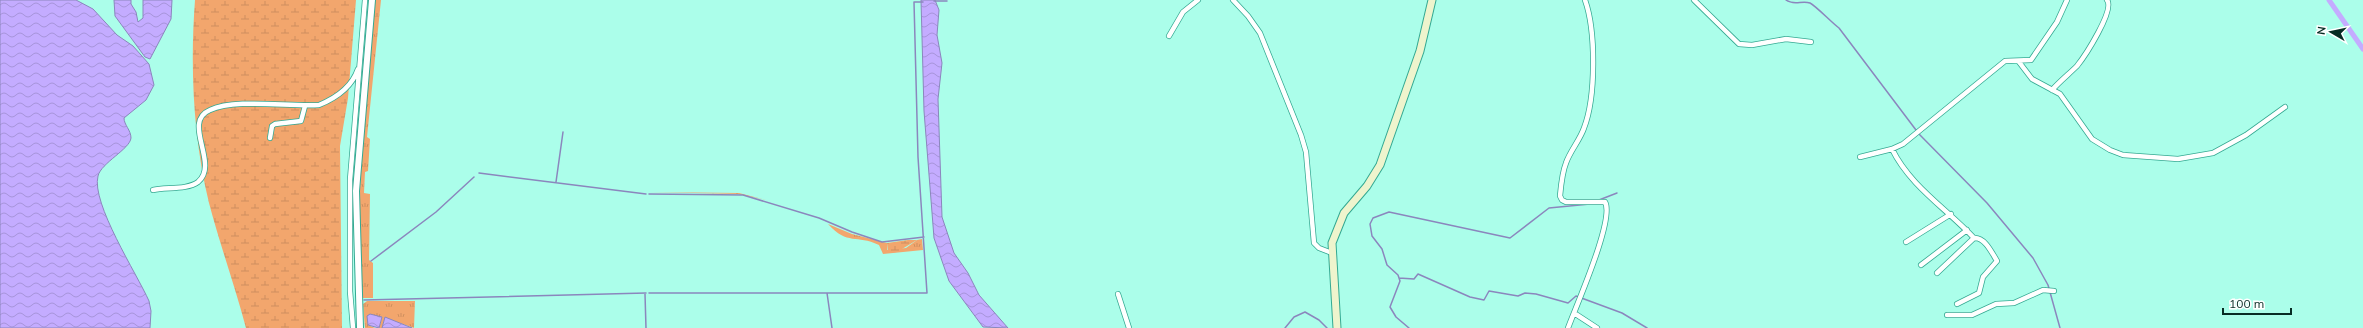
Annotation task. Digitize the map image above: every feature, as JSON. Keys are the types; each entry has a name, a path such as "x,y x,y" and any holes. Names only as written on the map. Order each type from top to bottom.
{"main road":[{"path":"1337,328 1332,243 1344,213 1368,186 1380,165 1420,51 1432,0"}],"street":[{"path":"353,328 350,284 350,180 365,0"},
{"path":"360,328 356,191 372,0"},
{"path":"1169,36 1183,12 1198,0"},
{"path":"1233,0 1248,16 1260,33 1282,85 1306,152 1314,243 1319,248 1332,253"},
{"path":"1568,328 1604,230 1608,210 1605,202 1566,202 1562,200 1560,196 1566,163 1582,132 1589,109 1593,42 1590,12 1585,0"},
{"path":"1694,0 1739,44 1752,45 1786,39 1811,42"},
{"path":"1860,157 1892,149 1903,144 1915,133 1936,119 2005,61 2019,62 2031,60 2036,55 2057,22 2067,0"},
{"path":"2052,90 2077,66 2090,46 2108,13 2110,7 2107,0"},
{"path":"2019,62 2032,79 2060,94 2084,131 2095,142 2118,154 2178,159 2213,153 2246,135 2285,107"},
{"path":"153,190 187,186 197,182 202,177 205,168 199,124 205,113 210,109 225,106 319,105 329,101 346,89 356,73 360,63"},
{"path":"270,138 272,126 301,121 305,106"},
{"path":"1892,149 1913,182 1951,214 1974,238 1983,240 1997,261 1983,276 1977,296 1957,304"},
{"path":"1906,242 1951,214"},
{"path":"1921,265 1967,230"},
{"path":"1937,273 1974,238"},
{"path":"1947,315 1972,315 1996,304 2014,303 2043,290 2054,291"},
{"path":"1118,294 1129,328"},
{"path":"1574,314 1597,328"}],"green space":[{"path":"195,0 356,0 348,98 340,146 342,328 246,328 209,203 199,153 193,76"},
{"path":"374,0 381,0 367,137 370,139 368,171 365,172 364,193 370,194 369,260 373,263 373,298 362,298 358,222"},
{"path":"649,192 739,193 766,200 738,194"},
{"path":"828,224 852,234 887,243 887,250 906,248 917,240 922,239 923,250 883,254 879,245 841,235"},
{"path":"917,240 897,252 888,253 887,243"},
{"path":"367,301 415,301 414,328 385,318 382,328 379,328 382,317 368,325 375,328 365,328 363,304"}],"water":[{"path":"0,0 76,0 93,9 117,35 133,46 149,64 154,85 146,100 124,118 131,138 126,147 100,171 98,176 98,188 101,203 116,238 149,301 151,311 150,328 0,328"},
{"path":"114,0 131,0 131,4 136,12 138,22 143,18 143,0 172,0 171,19 150,59 145,57 115,16"},
{"path":"921,0 935,0 939,10 937,35 942,63 938,99 942,217 954,253 968,273 979,295 1008,328 983,327 949,281 934,238 924,111"},
{"path":"370,314 382,317 379,328 368,325 367,316"},
{"path":"385,317 412,328 382,328"}],"waterway":[{"path":"1786,0 1792,3 1810,3 1839,28 1919,134 1987,203 2033,258 2048,285 2060,328"},
{"path":"2329,0 2363,49"},
{"path":"934,1 947,1"},
{"path":"649,293 927,293 918,157 914,2 923,2"},
{"path":"556,182 563,132"},
{"path":"479,173 646,194"},
{"path":"371,261 436,212 474,177"},
{"path":"1599,200 1617,193"},
{"path":"649,194 743,195 819,218 852,232 882,242 924,237"},
{"path":"1409,328 1396,317 1390,307 1400,281 1398,275 1387,265 1382,249 1372,236 1370,224 1373,218 1389,212 1510,238 1549,208 1590,204"},
{"path":"1399,278 1414,279 1418,274 1470,297 1484,300 1489,291 1518,296 1525,293 1536,294 1568,303 1576,296 1622,313 1647,328"},
{"path":"364,300 646,293"},
{"path":"827,293 832,328"},
{"path":"645,294 646,328"},
{"path":"1285,328 1294,317 1305,312 1319,320 1327,328"}]}
